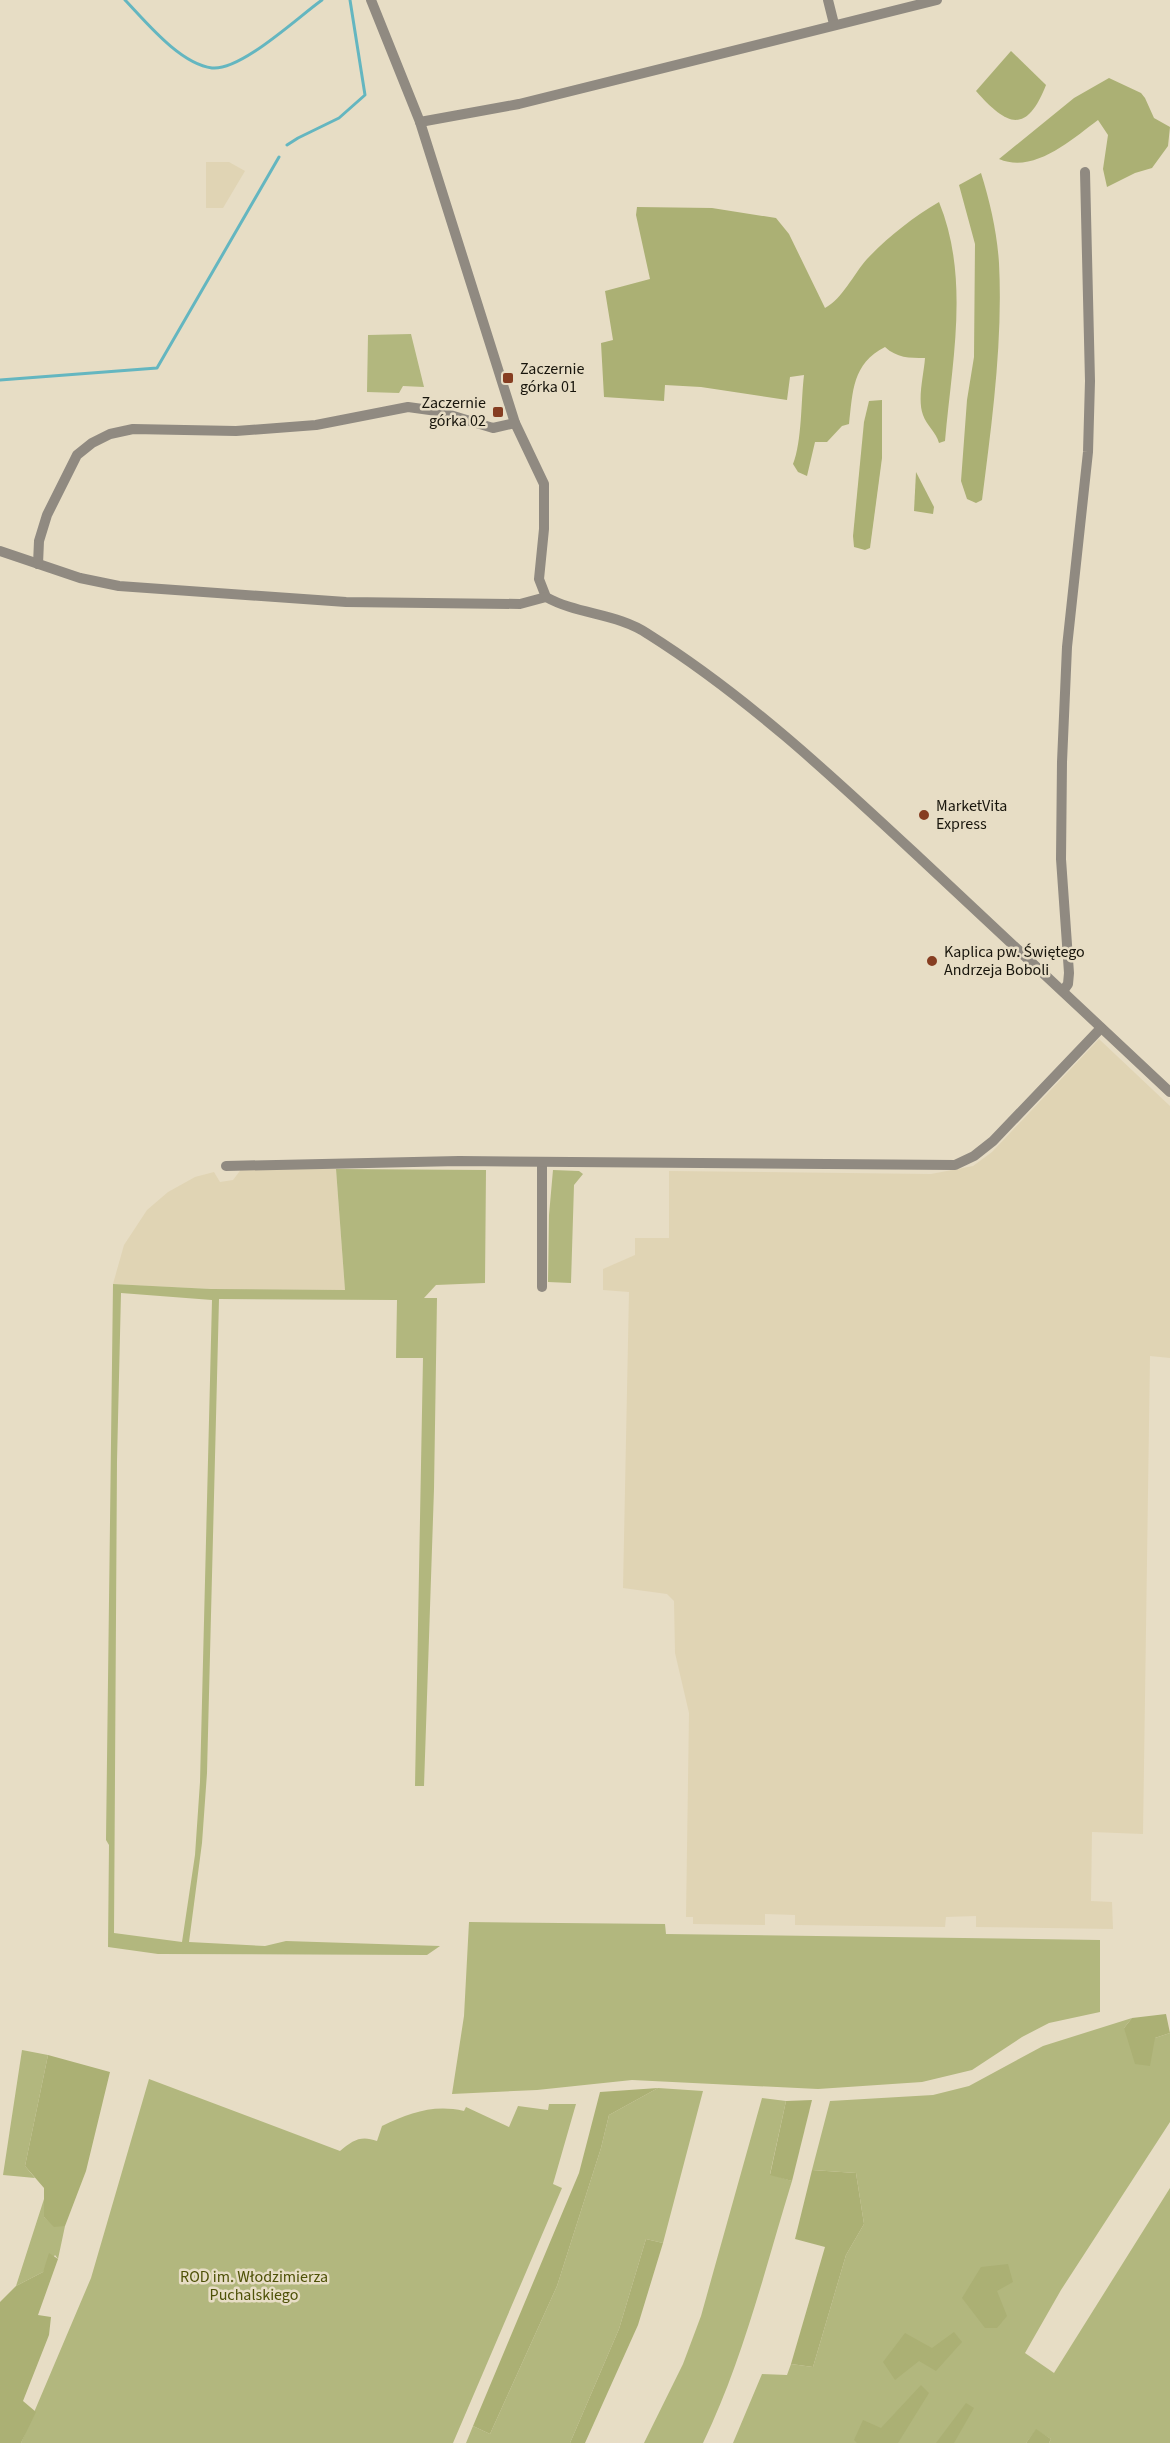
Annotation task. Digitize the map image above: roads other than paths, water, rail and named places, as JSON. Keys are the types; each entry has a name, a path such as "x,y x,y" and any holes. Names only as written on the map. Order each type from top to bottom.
{"street":[{"path":"371,0 420,122 515,423 544,484 544,529 539,579 546,597"},
{"path":"828,0 834,24"},
{"path":"420,122 519,104 938,0"},
{"path":"1062,992 1069,981 1061,859 1065,670 1088,452 1090,393 1085,172"},
{"path":"38,564 39,541 47,515 77,455 92,443 110,434 133,429 236,431 316,425 408,407 448,414 493,428 515,423"},
{"path":"0,551 80,578 119,586 345,602 520,604 546,597 564,606 615,617 646,632 731,693 837,780 1170,1092"},
{"path":"226,1166 459,1161 955,1165 974,1156 993,1141 1101,1028"},
{"path":"542,1162 542,1287"}],"waterway":[{"path":"125,0 176,51 200,65 212,68 224,67 253,52 322,0"},
{"path":"287,145 339,118 365,95 350,0"},
{"path":"0,380 157,368 279,157"}],"place":[{"name":"Zaczernie górka 01","path":"508,378"},
{"name":"Zaczernie górka 02","path":"498,412"},
{"name":"MarketVita Express","path":"924,815"},
{"name":"Kaplica pw. Świętego Andrzeja Boboli","path":"932,961"}],"park label":[{"name":"ROD im. Włodzimierza Puchalskiego","path":"254,2286"}]}
